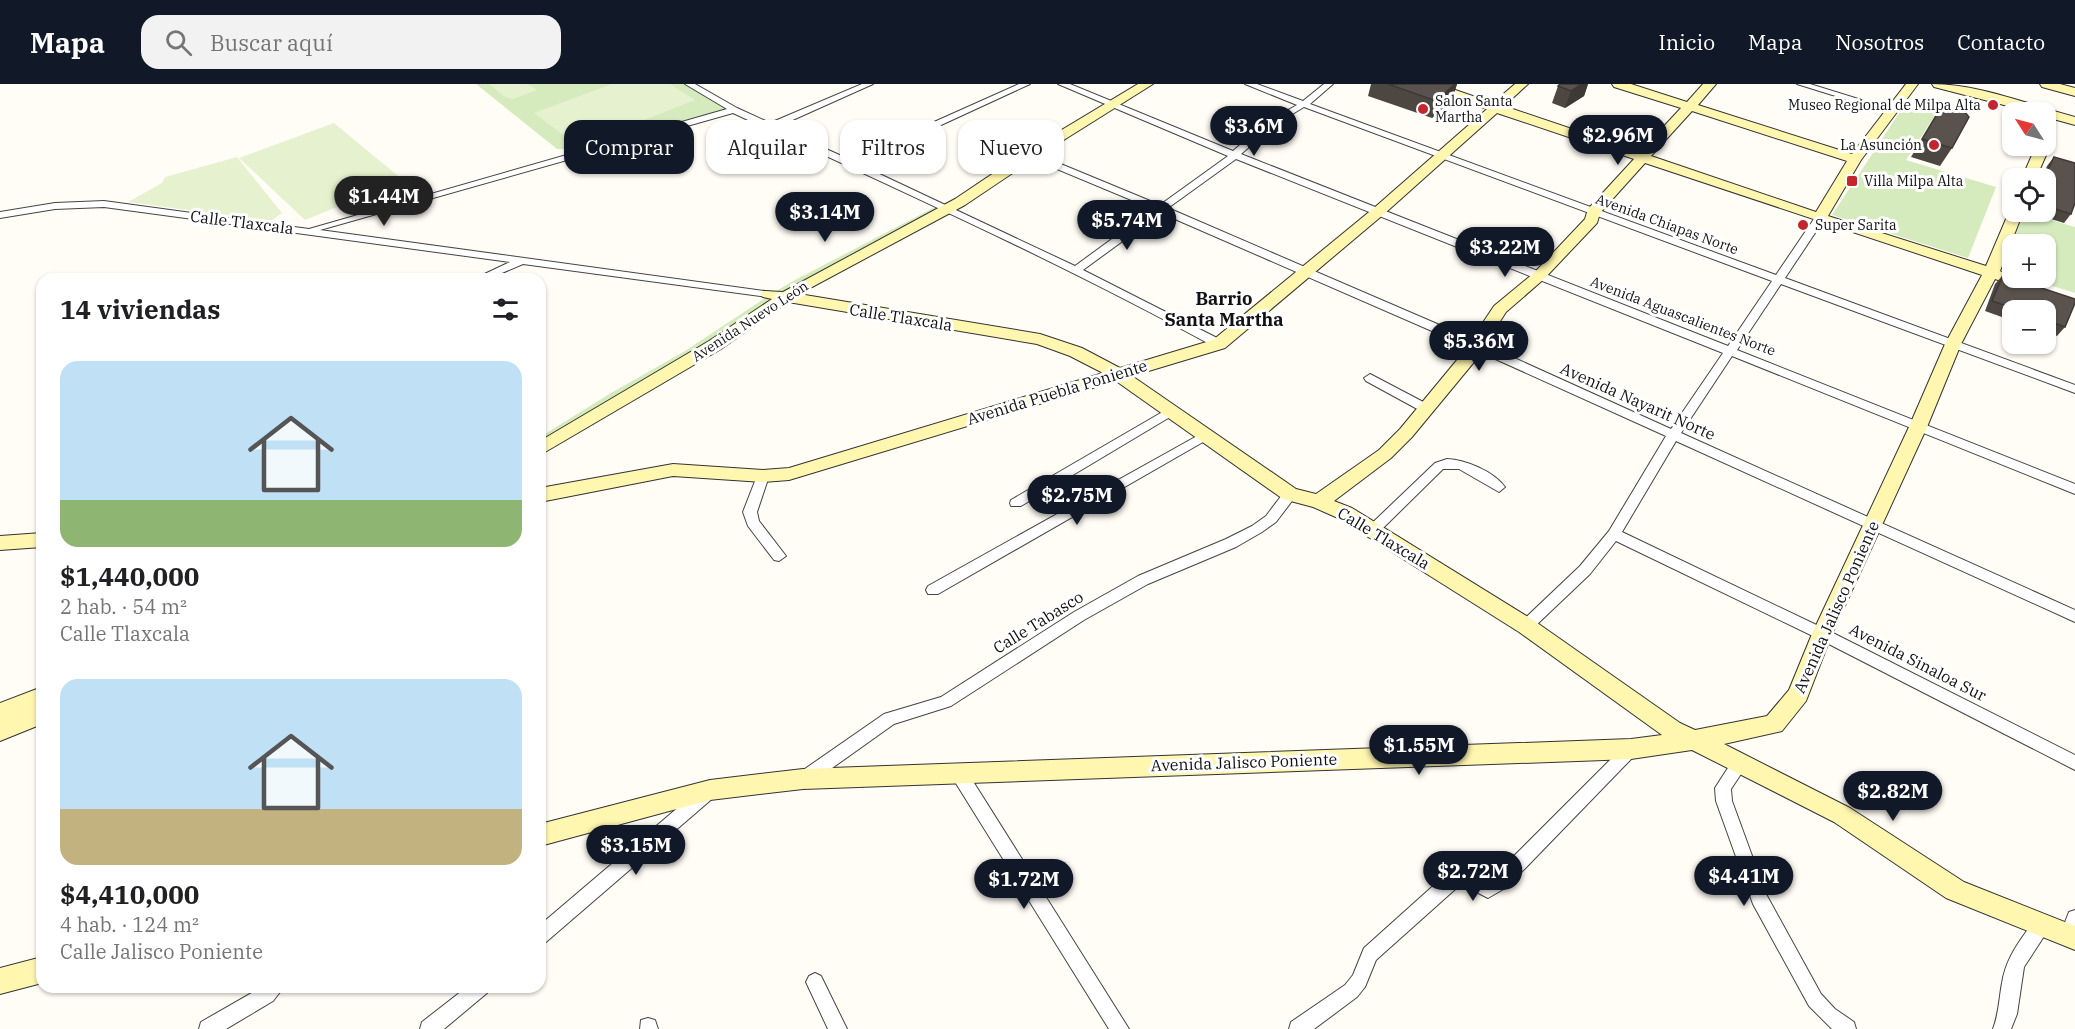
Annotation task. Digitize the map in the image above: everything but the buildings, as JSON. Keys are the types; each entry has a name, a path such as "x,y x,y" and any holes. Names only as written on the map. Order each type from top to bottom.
{"street":[{"path":"689,84 756,120"},
{"path":"783,120 869,84"},
{"path":"946,120 1026,84"},
{"name":"Avenida Aguascalientes Norte","path":"1062,84 2075,489"},
{"name":"Avenida Nuevo León","path":"1107,103 1130,84"},
{"name":"Avenida Nuevo León","path":"1064,129 1107,103 1146,84"},
{"name":"Avenida Chiapas Norte","path":"1249,84 2075,389"},
{"path":"1076,270 1235,155 1252,134 1304,104 1329,84"},
{"path":"1426,84 1820,218 2002,277"},
{"name":"Avenida Puebla Poniente","path":"546,494 673,470 763,476 789,474 1219,344 1379,211 1522,84"},
{"path":"1617,84 1855,159"},
{"path":"1319,502 1385,454 1406,433 1468,358 1474,345 1500,309 1539,276 1592,220 1593,212 1710,84"},
{"path":"1801,84 1890,110"},
{"path":"1526,627 1585,570 1614,534 1674,434 1820,218 1855,159 1912,84"},
{"path":"1938,84 2004,102"},
{"path":"2046,84 2073,89"},
{"path":"309,231 734,110"},
{"path":"2056,116 2075,121"},
{"name":"Avenida Nayarit Norte","path":"1064,169 1474,345 2075,616"},
{"path":"871,174 1076,270 1219,344"},
{"name":"Avenida Nuevo León","path":"546,430 775,296 942,206 992,174"},
{"name":"Calle Tlaxcala","path":"0,215 55,206 104,204 775,296 1040,339 1076,352 1117,374 1290,494 1319,502 1345,513 1373,530 1526,627 1659,722 1842,814 1955,890 2043,924 2073,930"},
{"name":"Avenida Jalisco Poniente","path":"546,833 710,790 803,779 1631,749 1694,740 1774,724 1798,695 1822,634 1918,427 1953,344 1990,273 2012,222"},
{"path":"494,273 525,260"},
{"name":"Avenida Nuevo León","path":"546,445 715,345 775,296"},
{"path":"1370,378 1425,408"},
{"path":"1016,503 1170,411"},
{"path":"933,590 1206,435"},
{"path":"1373,530 1439,466 1449,462 1461,465 1499,487"},
{"path":"763,476 750,512 753,523 779,556"},
{"name":"Calle Tabasco","path":"803,779 889,719 946,702 1079,616 1143,580 1231,543 1257,529 1271,519 1290,494"},
{"name":"Avenida Sinaloa Sur","path":"1614,534 1822,634 2075,763"},
{"path":"0,543 36,540"},
{"path":"0,713 36,698"},
{"path":"0,732 36,717"},
{"path":"1298,1029 1351,991 1359,981 1370,954 1458,875 1467,877 1488,890 1501,881 1631,749"},
{"path":"1741,762 1723,789 1724,801 1759,898 1815,1000 1847,1029"},
{"path":"958,772 1120,1029"},
{"path":"546,931 710,790"},
{"path":"2002,1029 2009,1012 2013,974 2020,955 2043,924"},
{"path":"0,981 36,972"},
{"path":"815,982 838,1029"},
{"path":"208,1029 269,993"},
{"path":"429,1029 474,993"}],"green space":[{"path":"476,84 685,84 726,109 689,120 564,120 564,149 557,149"},
{"path":"489,84 527,84 537,90 513,99 505,97"},
{"path":"612,84 670,84 695,100 644,120 564,120 564,136 534,113"},
{"path":"1905,104 1936,114 1906,160 1996,187 1968,258 1832,215"},
{"path":"334,123 403,180 305,220 239,158"},
{"path":"237,157 282,213 271,221 128,202 162,183 165,177"},
{"path":"937,206 943,209 790,291 773,293 793,281"},
{"path":"2019,222 2056,222 2075,227 2075,293 2056,287 2056,234 2015,234"},
{"path":"768,296 777,299 713,343 546,441 546,433 685,351"}],"place":[{"name":"Museo Regional de Milpa Alta","path":"1993,105"},
{"name":"Salon Santa Martha","path":"1423,109"},
{"name":"La Asunción","path":"1934,145"},
{"name":"Villa Milpa Alta","path":"1852,181"},
{"name":"Super Sarita","path":"1803,225"}],"district":[{"name":"Barrio Santa Martha","path":"1224,309"}]}
